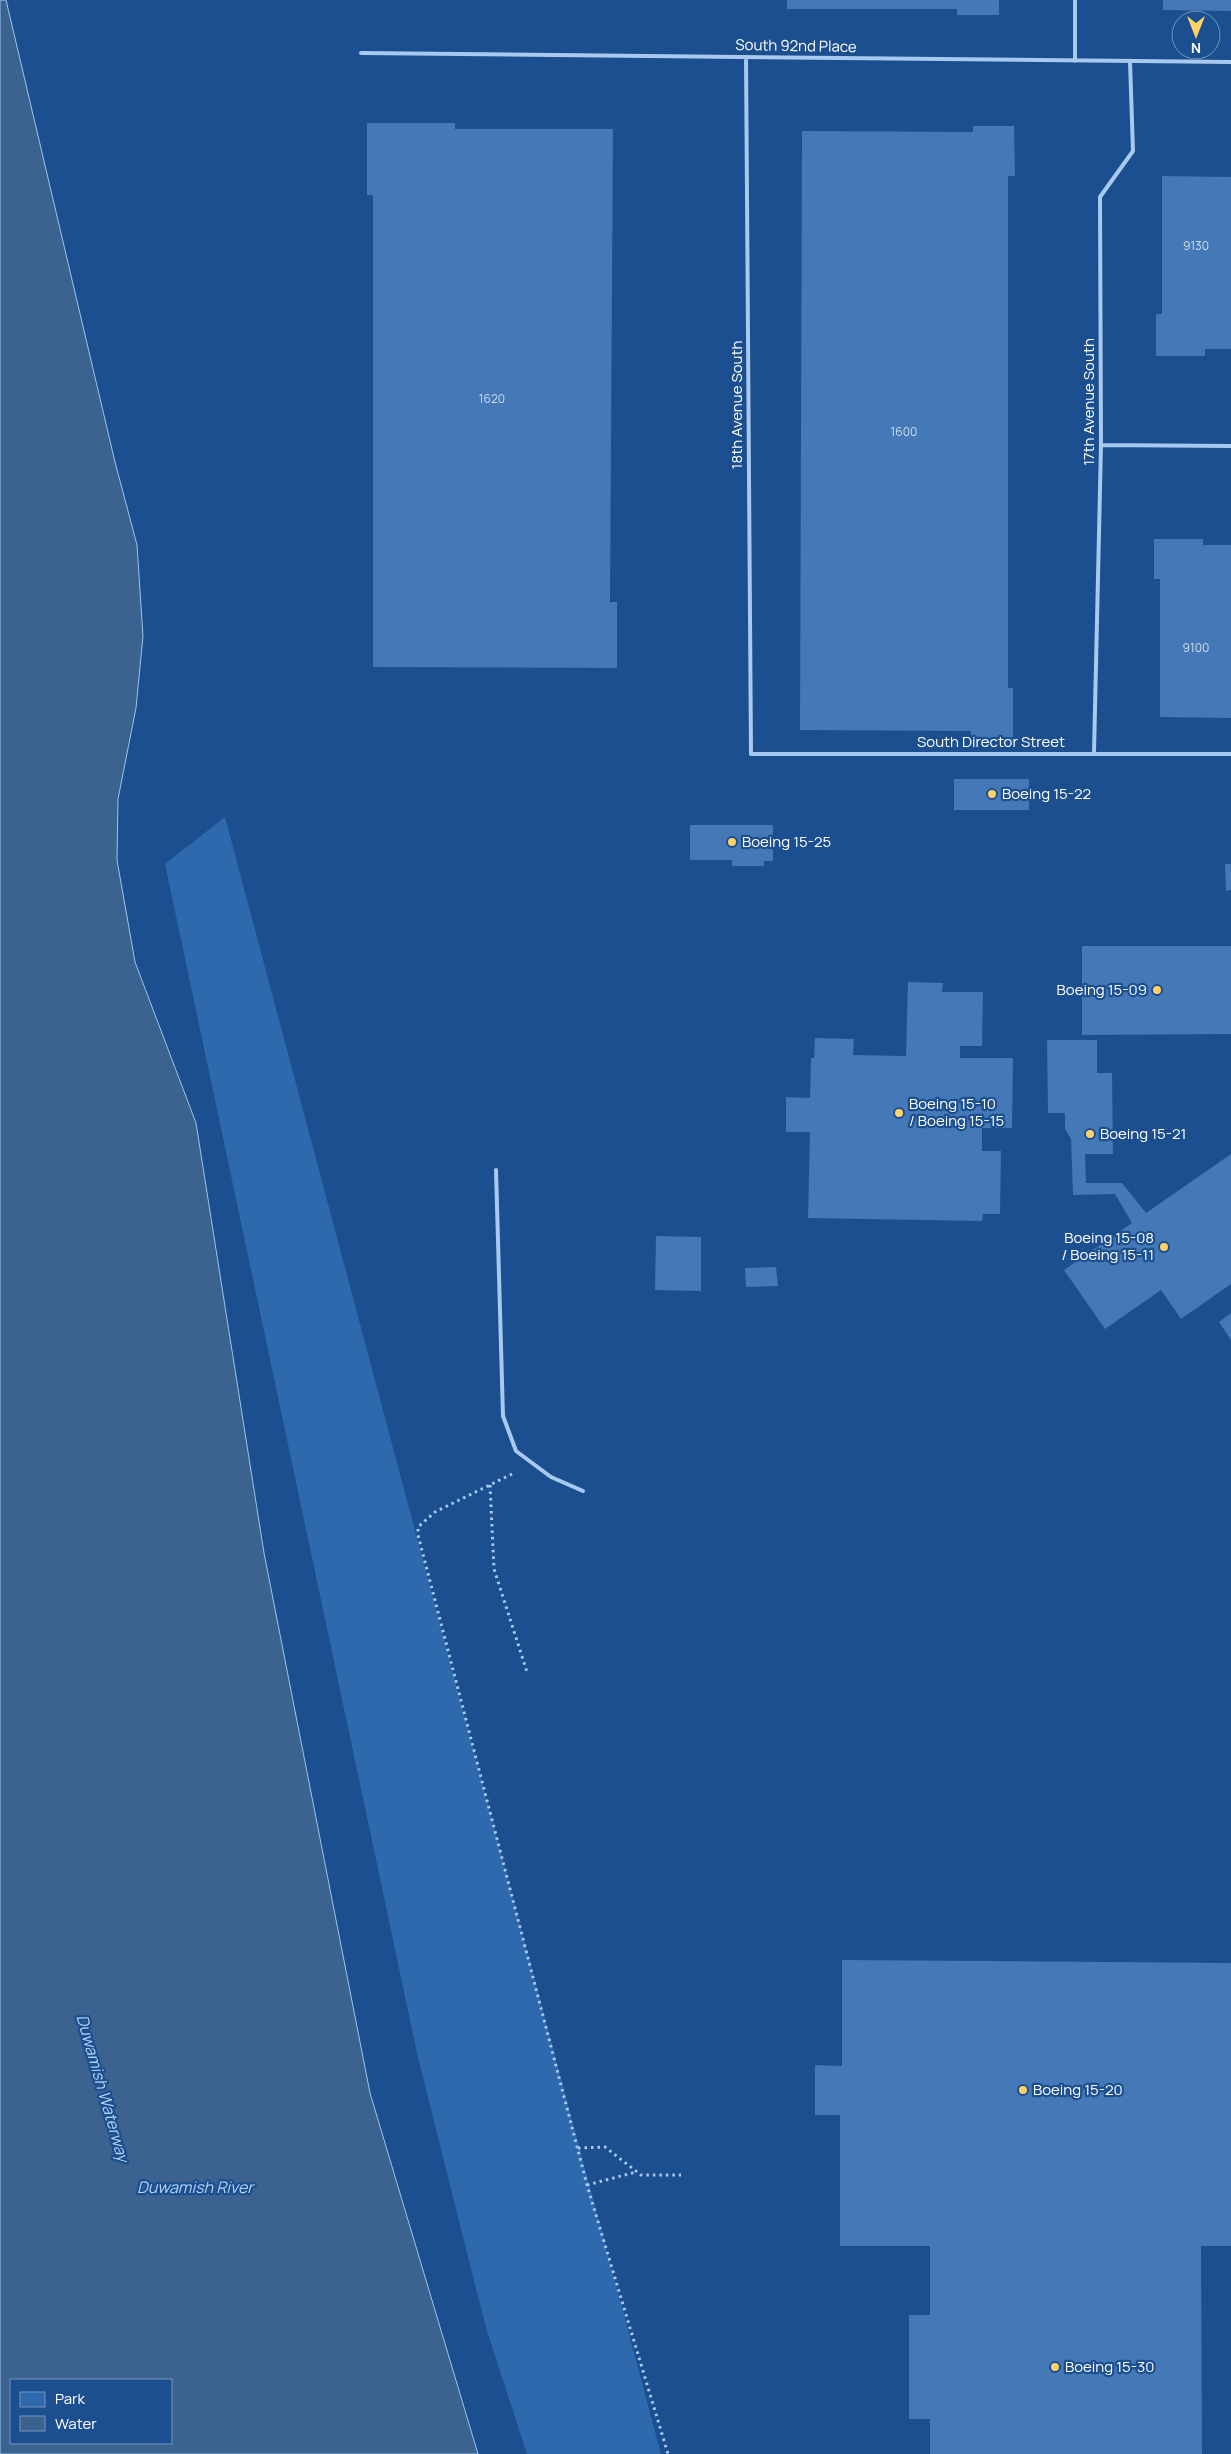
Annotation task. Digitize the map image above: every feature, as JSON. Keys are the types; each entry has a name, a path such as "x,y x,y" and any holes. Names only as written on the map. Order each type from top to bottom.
{"lane":[{"path":"1075,1 1075,61"},
{"name":"South 92nd Place","path":"361,53 1231,62"},
{"name":"18th Avenue South","path":"746,56 751,754"},
{"name":"17th Avenue South","path":"1094,753 1101,445 1100,197 1133,151 1130,62"},
{"path":"1101,445 1231,446"},
{"name":"South Director Street","path":"751,754 1231,754"},
{"path":"496,1170 503,1416 516,1451 551,1477 583,1490"}],"path":[{"path":"533,1464 435,1512 418,1527 418,1535 587,2185 668,2454"},
{"path":"490,1485 494,1569 527,1672"},
{"path":"578,2148 605,2147 641,2175 681,2175"},
{"path":"587,2185 637,2171"}],"green space":[{"path":"225,817 661,2454 527,2454 486,2328 417,2053 165,864"}],"water":[{"name":"Duwamish River","path":"0,0 6,0 115,462 137,545 143,636 136,708 118,799 117,860 135,962 196,1123 264,1553 370,2093 478,2454 0,2454"}],"building":[{"path":"787,0 999,0 999,15 957,15 957,9 787,9"},
{"path":"1163,0 1231,0 1231,11 1163,10"},
{"path":"367,123 455,123 455,129 613,129 610,602 617,602 617,668 373,667 373,195 367,195"},
{"path":"973,126 1014,126 1015,176 1008,176 1008,688 1013,688 1013,738 971,738 971,731 800,730 802,131 973,132"},
{"path":"1162,176 1231,177 1231,349 1205,349 1205,356 1156,356 1156,314 1162,314"},
{"path":"1154,539 1203,539 1203,545 1231,545 1231,718 1160,717 1160,579 1154,579"},
{"name":"Boeing 15-22","path":"954,779 1029,779 1029,810 954,810"},
{"name":"Boeing 15-25","path":"690,825 773,825 773,861 764,861 764,866 732,866 732,860 690,860"},
{"path":"1225,864 1231,864 1231,890 1226,891"},
{"name":"Boeing 15-09","path":"1082,946 1231,946 1231,1034 1082,1035"},
{"name":"Boeing 15-10 / Boeing 15-15","path":"908,982 943,983 942,992 983,992 982,1046 960,1046 960,1058 1013,1058 1012,1128 982,1128 982,1151 1001,1151 1000,1214 983,1214 982,1221 808,1218 810,1132 786,1132 786,1097 810,1098 811,1058 814,1058 815,1038 854,1039 853,1055 906,1056"},
{"name":"Boeing 15-08 / Boeing 15-11","path":"1047,1040 1097,1040 1097,1073 1112,1073 1113,1154 1085,1154 1086,1183 1122,1183 1146,1213 1231,1154 1231,1284 1181,1319 1161,1290 1105,1329 1064,1270 1132,1223 1115,1194 1073,1195 1071,1139 1065,1129 1065,1113 1048,1113"},
{"path":"656,1236 701,1237 701,1291 655,1290"},
{"path":"776,1267 778,1286 746,1287 745,1268"},
{"path":"1231,1313 1231,1340 1219,1322"},
{"name":"Boeing 15-20","path":"842,1960 1231,1963 1231,2246 1201,2246 1202,2454 930,2454 930,2419 909,2419 909,2315 930,2315 930,2246 840,2246 840,2115 815,2115 815,2065 842,2066"}],"place":[{"name":"Boeing 15-22","path":"992,794"},
{"name":"Boeing 15-25","path":"732,842"},
{"name":"Boeing 15-09","path":"1157,990"},
{"name":"Boeing 15-10 / Boeing 15-15","path":"899,1113"},
{"name":"Boeing 15-21","path":"1090,1134"},
{"name":"Boeing 15-08 / Boeing 15-11","path":"1164,1247"},
{"name":"Boeing 15-20","path":"1023,2090"},
{"name":"Boeing 15-30","path":"1055,2367"}],"water label":[{"name":"Duwamish Waterway","path":"103,2088"}]}
